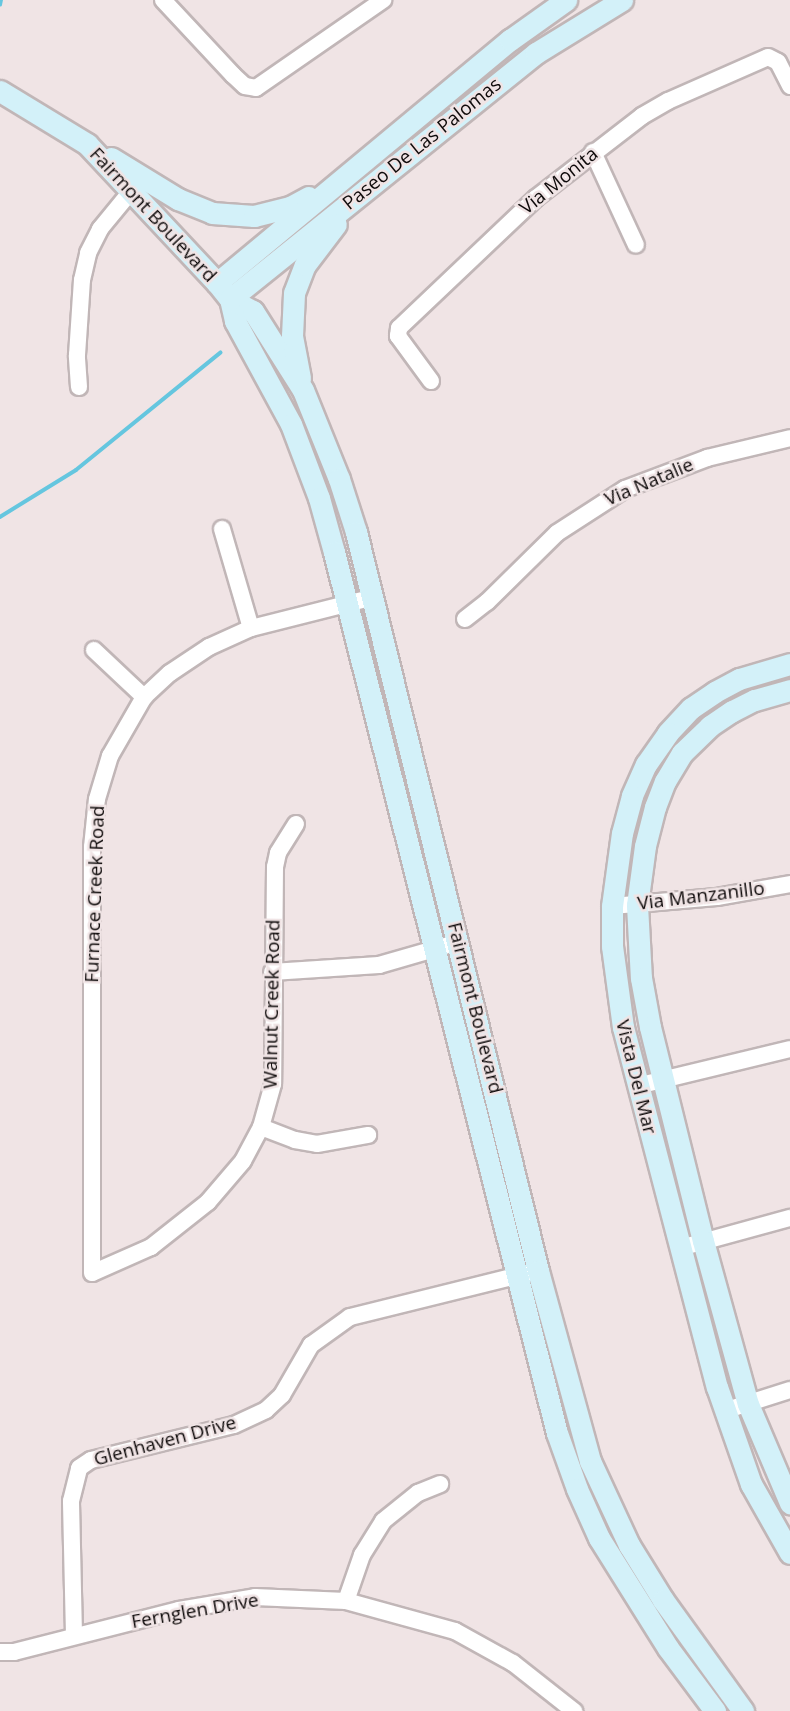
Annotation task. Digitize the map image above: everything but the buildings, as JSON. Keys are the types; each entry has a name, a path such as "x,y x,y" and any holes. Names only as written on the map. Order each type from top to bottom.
{"main road":[{"name":"Paseo De Las Palomas","path":"223,291 356,168 510,40 566,0"},
{"name":"Paseo De Las Palomas","path":"223,291 392,169 536,53 622,0"},
{"name":"Fairmont Boulevard","path":"0,90 87,144 223,291 253,311 303,390 339,479 374,597 571,1399 605,1496 629,1545 663,1600 743,1711"},
{"path":"87,144 178,199 212,213 236,216 254,216 290,207 356,168"},
{"path":"303,390 291,323 294,293 299,278 312,254 340,220 392,169"},
{"name":"Fairmont Boulevard","path":"223,291 235,321 275,389 319,498 557,1433 593,1526 632,1594 715,1711"},
{"name":"Vista Del Mar","path":"790,664 740,679 715,692 691,708 668,733 646,764 632,796 622,833 612,906 616,989 637,1086 724,1411 751,1484 790,1553"},
{"name":"Vista Del Mar","path":"790,690 754,700 732,711 710,726 682,753 665,781 655,807 645,846 637,905 641,978 663,1079 704,1241 748,1404 790,1503"}],"street":[{"path":"163,0 233,75 245,86 256,88 383,0"},
{"name":"Via Monita","path":"431,381 398,336 399,328 527,206 593,152 642,116 668,101 768,57 779,62 790,86"},
{"path":"593,152 636,245"},
{"path":"79,387 77,355 82,280 88,253 100,229 132,190"},
{"name":"Via Natalie","path":"465,619 557,533 625,488 707,458 790,438"},
{"path":"222,529 251,628"},
{"name":"Furnace Creek Road","path":"92,1273 92,847 97,799 110,756 144,697 170,673 209,647 251,628 374,597"},
{"path":"94,650 144,697"},
{"name":"Walnut Creek Road","path":"92,1273 151,1247 208,1202 243,1161 261,1127 273,1084 275,867 281,846 296,824"},
{"name":"Via Manzanillo","path":"612,906 717,897 790,884"},
{"path":"272,972 379,965 459,942"},
{"path":"637,1086 790,1049"},
{"path":"261,1127 295,1140 317,1144 368,1135"},
{"path":"680,1248 790,1218"},
{"name":"Glenhaven Drive","path":"74,1635 71,1501 79,1468 91,1460 234,1425 265,1410 282,1395 311,1345 350,1317 538,1271"},
{"path":"724,1411 790,1390"},
{"path":"345,1601 362,1555 383,1521 418,1493 440,1484"},
{"name":"Fernglen Drive","path":"0,1652 14,1652 179,1610 255,1597 345,1601 455,1631 513,1663 574,1711"}],"waterway":[{"path":"0,5 1,0"},
{"path":"0,517 76,470 220,353"}]}
